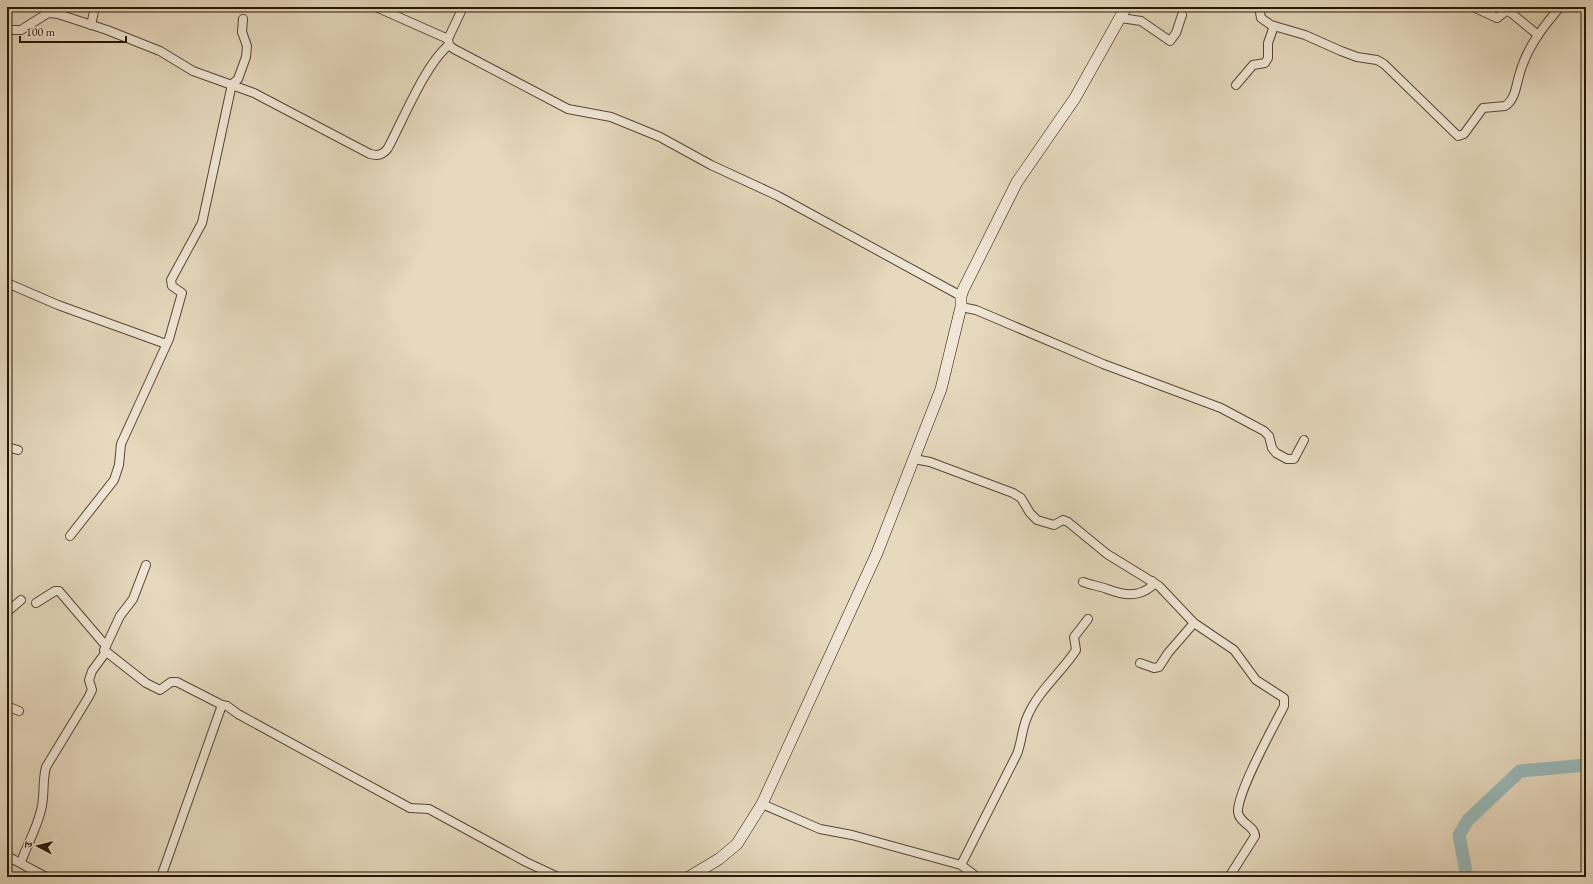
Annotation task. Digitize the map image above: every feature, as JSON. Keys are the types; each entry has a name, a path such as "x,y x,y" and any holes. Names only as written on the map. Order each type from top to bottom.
{"street":[{"path":"91,25 95,7"},
{"path":"376,7 449,42 454,49 568,109 611,117 660,138 706,162 778,196 961,296"},
{"path":"7,30 21,30 48,13 58,14 91,25 160,51 193,71 232,84 294,113 370,154 378,155 385,152 388,148 419,87 436,59 449,42 463,7"},
{"path":"689,877 719,859 737,844 762,804 876,553 914,459 941,389 961,307 961,296 1017,182 1075,98 1126,7"},
{"path":"1259,7 1261,18 1274,26 1305,35 1351,55 1381,62 1458,136 1464,134 1483,108 1505,106 1508,104 1515,92 1526,55 1538,35 1560,7"},
{"path":"1473,7 1497,18 1506,11 1510,12 1538,35"},
{"path":"1121,18 1141,21 1170,40 1176,33 1182,14"},
{"path":"70,536 114,480 119,465 121,444 166,344 182,295 182,291 171,285 171,280 202,224 232,84 238,79 246,57 247,46 242,32 243,19"},
{"path":"1236,85 1253,65 1265,63 1268,58 1268,43 1274,26"},
{"path":"7,283 58,305 166,344"},
{"path":"961,307 976,310 1103,364 1221,408 1264,431 1270,438 1272,448 1283,458 1294,459 1304,440"},
{"path":"7,447 18,450"},
{"path":"914,459 930,462 1013,493 1021,498 1030,513 1037,520 1054,525 1063,520 1068,522 1107,554 1152,581 1194,623 1230,647 1256,680 1284,698 1285,701 1246,784 1240,801 1238,814 1256,834 1229,877"},
{"path":"21,862 41,811 44,798 43,780 46,767 92,690 89,680 92,671 106,649 120,616 132,599 146,565"},
{"path":"1083,582 1114,592 1135,594 1146,592 1152,586 1152,581"},
{"path":"36,603 55,591 59,591 106,649 157,690 163,689 174,681 222,705 228,706 238,714 410,808 432,811 526,862 558,877"},
{"path":"7,612 21,600"},
{"path":"961,866 1017,754 1022,741 1027,715 1035,702 1076,650 1074,636 1088,619"},
{"path":"1140,663 1154,668 1159,667 1168,653 1194,623"},
{"path":"162,877 222,705"},
{"path":"7,706 18,711"},
{"path":"762,804 820,829 852,835 961,866 977,877"},
{"path":"7,856 21,862 46,877"}],"waterway":[{"path":"1467,877 1459,835 1468,820 1520,771 1586,765"}]}
